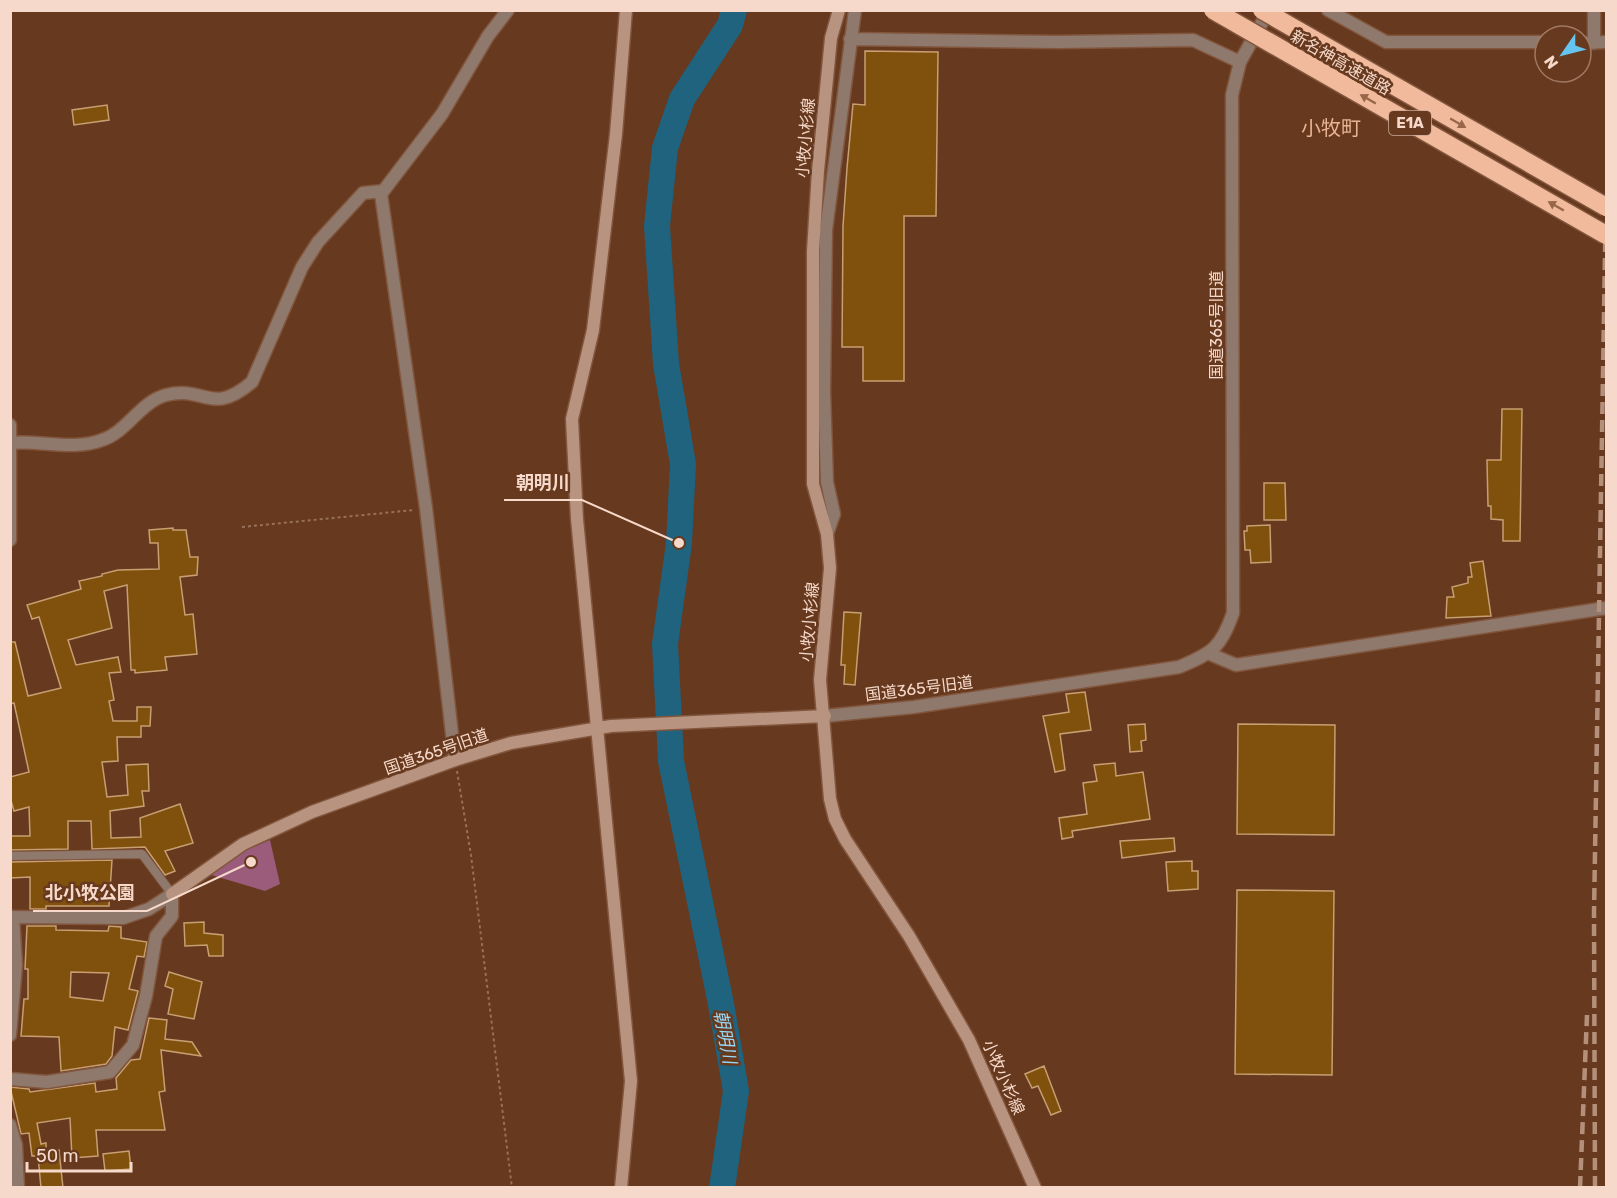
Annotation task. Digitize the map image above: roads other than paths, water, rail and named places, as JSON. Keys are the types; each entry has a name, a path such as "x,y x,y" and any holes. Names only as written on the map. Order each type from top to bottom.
{"highway":[{"name":"新名神高速道路","path":"1213,10 1606,235"},
{"name":"新名神高速道路","path":"1262,10 1606,207"}],"street":[{"path":"455,760 426,508 381,194 442,114 488,36 508,10"},
{"path":"621,1188 631,1081 605,727 577,519 572,419 593,330 626,10"},
{"name":"小牧小杉線","path":"839,10 831,38 813,251 813,484 827,534 830,568 819,716 830,799 835,819 909,936 969,1040 1035,1188"},
{"path":"827,534 834,514 827,482 826,448 826,230 855,10"},
{"name":"国道365号旧道","path":"12,917 123,918 149,909 243,844 312,812 455,760 511,743 605,727 819,716 914,707 1179,667 1210,654 1225,637 1233,614 1232,95 1240,62 1269,10"},
{"path":"1328,10 1386,42 1533,42"},
{"path":"1594,10 1594,42"},
{"path":"850,39 1046,42 1193,40 1240,62"},
{"path":"11,442 89,444 105,440 151,402 164,396 176,393 225,400 237,395 252,382 302,267 318,242 363,193 383,191"},
{"path":"10,425 10,540"},
{"path":"1210,654 1236,664 1606,608"},
{"path":"10,1079 47,1082 110,1072 133,1045 146,996 156,936 172,916 171,894"},
{"path":"11,1028 16,965 12,917"},
{"path":"10,1125 16,1145 18,1188"}],"lane":[{"path":"10,856 142,854 171,894"}],"waterway":[{"name":"朝明川","path":"722,1188 736,1091 721,1004 671,761 665,644 679,543 683,464 666,364 657,226 665,148 682,99 730,25 734,10"}],"railway":[{"path":"1595,1188 1594,913 1606,194"},
{"path":"1580,1188 1587,1015"}],"place":[{"name":"朝明川","path":"679,543"},
{"name":"北小牧公園","path":"251,862"}],"district":[{"name":"小牧町","path":"1331,128"}]}
